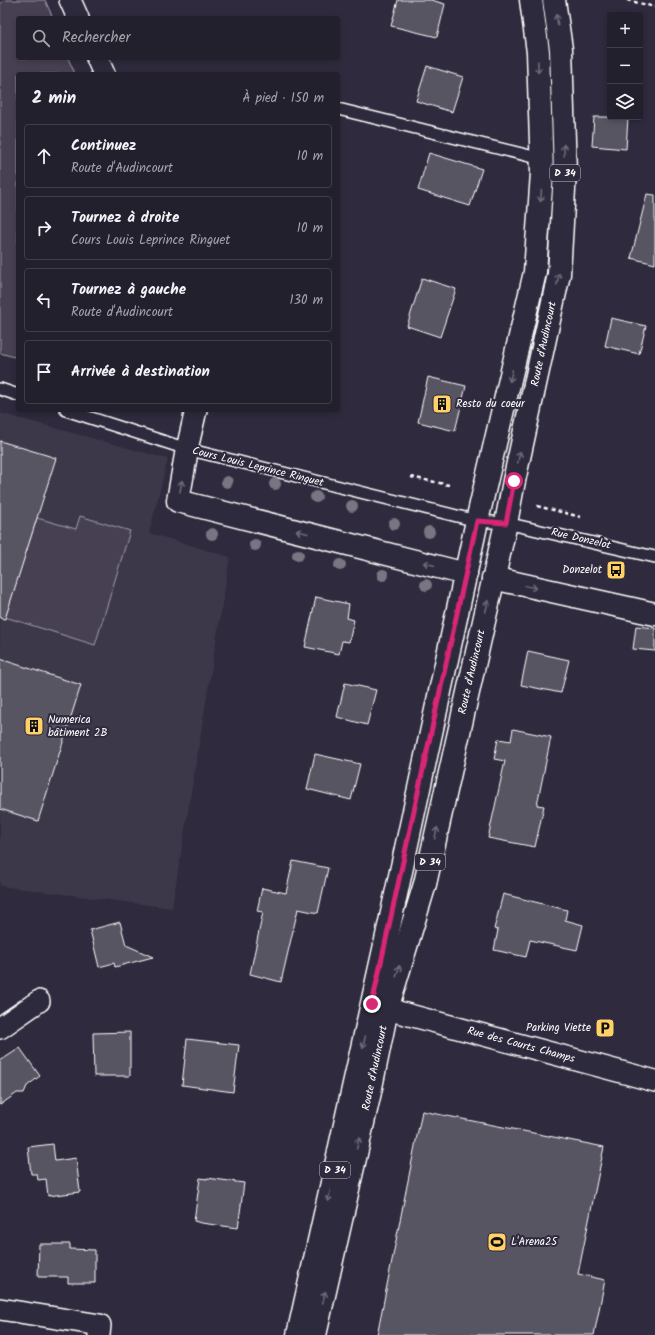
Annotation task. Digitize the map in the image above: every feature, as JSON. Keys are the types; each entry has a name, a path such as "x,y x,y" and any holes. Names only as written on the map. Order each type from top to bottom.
{"main road":[{"name":"Route d'Audincourt","path":"298,1335 477,521 535,272 542,159 538,52 531,0"},
{"name":"Route d'Audincourt","path":"315,1335 370,1092 387,1009 425,884 506,523 559,274 565,172 561,49 554,0"},
{"name":"Cours Louis Leprince Ringuet","path":"187,449 178,501 466,574"},
{"path":"466,574 493,578 655,614"}],"street":[{"path":"70,0 77,16"},
{"path":"98,60 103,72"},
{"path":"187,449 196,412"},
{"path":"0,1028 39,1001"},
{"name":"Rue des Courts Champs","path":"387,1009 655,1081"},
{"path":"0,1309 100,1325 99,1335"}],"lane":[{"path":"340,109 542,159"},
{"path":"0,389 16,394"},
{"path":"72,412 187,449"},
{"name":"Cours Louis Leprince Ringuet","path":"187,449 477,521 506,523"},
{"name":"Rue Donzelot","path":"506,523 655,557"}],"path":[{"path":"627,0 655,7"},
{"path":"410,477 449,485"},
{"path":"537,506 581,516"}],"shaded area":[{"path":"5,0 45,0 52,16 16,16 16,60 69,60 74,72 16,72 16,357 0,353 0,4"},
{"path":"0,413 168,459 149,533 230,557 172,908 0,886"},
{"path":"80,516 130,531 95,645 5,617 37,518 76,529"}],"building":[{"path":"398,0 431,0 445,4 437,37 391,26"},
{"path":"427,66 463,77 452,112 416,101"},
{"path":"594,117 607,117 607,120 628,120 626,149 592,146"},
{"path":"429,153 482,169 470,206 418,190"},
{"path":"647,194 655,195 655,264 631,258"},
{"path":"422,278 456,289 440,337 407,326"},
{"path":"611,318 646,326 639,354 605,346"},
{"name":"Resto du coeur","path":"428,377 466,386 455,431 418,422"},
{"path":"0,441 56,458 5,619 0,618"},
{"path":"316,597 349,604 347,618 354,620 349,642 342,641 339,654 305,647"},
{"path":"636,626 655,628 655,651 633,649"},
{"path":"528,651 569,660 561,693 521,685"},
{"name":"Numerica bâtiment 2B","path":"0,659 81,685 38,821 0,809"},
{"path":"345,683 376,690 367,725 337,717"},
{"path":"513,729 551,737 537,805 544,806 535,847 488,838 505,761 494,759 498,739 511,741"},
{"path":"315,754 360,764 351,800 307,789"},
{"path":"293,861 328,868 318,913 298,909 281,982 250,974 263,912 257,911 262,888 286,893"},
{"path":"503,894 567,910 565,920 583,925 577,950 530,940 526,957 494,950 498,930 494,929"},
{"path":"120,922 126,945 153,957 115,967 114,963 99,967 90,930"},
{"path":"130,1032 130,1076 94,1076 93,1033"},
{"path":"187,1039 239,1045 233,1092 182,1085"},
{"path":"20,1048 40,1076 27,1086 24,1093 17,1093 0,1105 0,1061"},
{"path":"422,1111 604,1147 578,1274 605,1280 594,1335 377,1335"},
{"path":"53,1144 55,1161 76,1158 80,1192 48,1196 46,1179 38,1180 37,1174 31,1174 28,1147"},
{"path":"200,1178 244,1183 238,1228 194,1221"},
{"path":"39,1244 70,1244 70,1249 95,1250 95,1283 68,1283 68,1277 38,1277"}],"place":[{"name":"Resto du coeur","path":"442,404"},
{"name":"Donzelot","path":"616,570"},
{"name":"Numerica bâtiment 2B","path":"34,726"},
{"name":"Parking Viette","path":"605,1028"},
{"name":"L'Arena25","path":"497,1242"}],"route":[{"path":"372,1004 477,521 506,523 514,481"}]}
